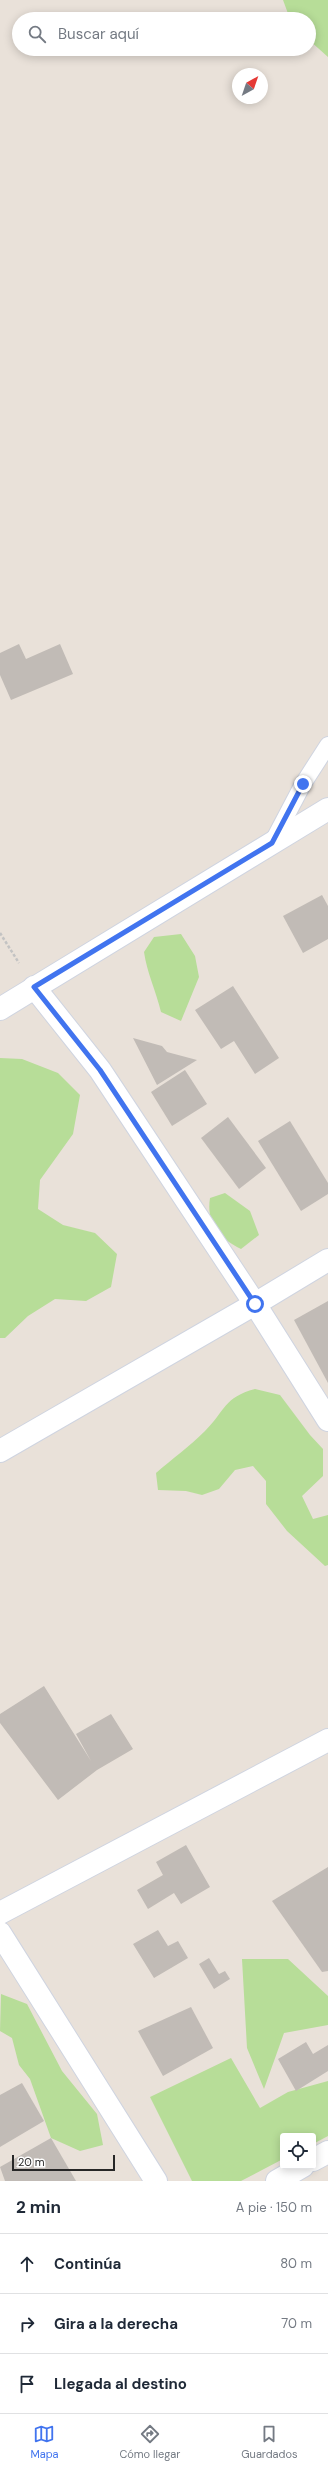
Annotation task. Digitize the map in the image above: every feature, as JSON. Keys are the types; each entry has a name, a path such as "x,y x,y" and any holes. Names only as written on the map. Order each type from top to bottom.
{"street":[{"path":"0,1009 328,809"},
{"path":"34,987 100,1070 255,1304 328,1420"},
{"path":"0,1451 255,1304 328,1260"},
{"path":"0,1913 328,1740"},
{"path":"0,1933 156,2181"},
{"path":"316,2158 328,2152"},
{"path":"277,2181 298,2169"}],"lane":[{"path":"272,843 303,784 328,745"}],"path":[{"path":"0,933 34,987"}],"green space":[{"path":"283,0 328,0 328,57 316,46 316,12 287,12"},
{"path":"181,934 195,956 199,977 181,1021 161,1012 147,967 144,952 154,937"},
{"path":"0,1058 22,1059 58,1073 80,1095 73,1134 40,1180 38,1209 63,1225 95,1233 117,1254 111,1287 86,1301 55,1299 28,1316 5,1338 0,1338"},
{"path":"225,1193 250,1211 259,1235 241,1249 220,1235 212,1222 210,1215 210,1198"},
{"path":"255,1389 280,1395 310,1435 323,1449 323,1476 302,1496 313,1519 328,1515 328,1565 325,1566 287,1531 266,1504 266,1481 253,1466 235,1470 219,1489 202,1495 186,1491 158,1490 156,1473 205,1431 231,1401 245,1392"},
{"path":"242,1959 288,1959 328,1996 328,2025 284,2033 264,2089 247,2048"},
{"path":"1,1994 27,2004 62,2071 97,2114 103,2145 80,2151 51,2138 30,2079 19,2065 12,2038 0,2031"},
{"path":"231,2058 260,2108 288,2092 328,2081 328,2136 316,2142 316,2133 280,2133 280,2161 241,2181 192,2181 150,2097"}],"building":[{"path":"19,644 26,659 60,644 73,674 11,700 0,675 0,653"},
{"path":"322,895 328,906 328,939 303,953 283,916"},
{"path":"233,986 279,1058 255,1074 234,1041 221,1049 195,1010"},
{"path":"133,1038 162,1046 167,1052 197,1060 157,1085"},
{"path":"185,1070 207,1104 172,1126 151,1092"},
{"path":"228,1117 266,1168 239,1189 201,1138"},
{"path":"290,1121 328,1183 328,1194 301,1211 258,1141"},
{"path":"328,1301 328,1383 294,1320"},
{"path":"44,1686 91,1761 76,1734 111,1714 133,1749 97,1770 58,1800 0,1723 0,1714"},
{"path":"186,1845 210,1887 181,1904 174,1893 148,1909 137,1890 163,1875 156,1862"},
{"path":"328,1867 328,1971 322,1972 272,1901"},
{"path":"158,1930 168,1946 178,1941 188,1958 154,1978 133,1944"},
{"path":"209,1958 219,1974 225,1971 230,1979 214,1989 199,1964"},
{"path":"191,2007 213,2048 163,2076 138,2031"},
{"path":"306,2042 313,2054 328,2045 328,2071 296,2091 278,2059"},
{"path":"22,2083 44,2121 0,2147 0,2095"},
{"path":"51,2138 76,2181 5,2181 0,2167"}],"route":[{"path":"255,1304 100,1070 34,987 272,843 303,784"}]}
